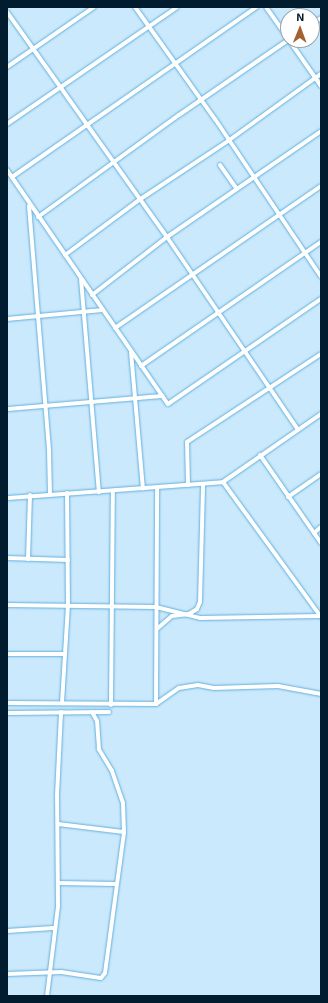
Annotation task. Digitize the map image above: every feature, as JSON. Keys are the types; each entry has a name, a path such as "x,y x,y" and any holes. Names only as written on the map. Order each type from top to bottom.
{"street":[{"path":"7,67 94,7"},
{"path":"135,7 228,141 255,177 321,277"},
{"path":"7,124 177,7"},
{"path":"12,177 174,62 257,7"},
{"path":"266,7 280,28"},
{"path":"7,12 61,86 139,200 167,237 298,430"},
{"path":"38,217 113,162 280,46"},
{"path":"294,48 321,86"},
{"path":"65,255 139,200 228,141 321,74"},
{"path":"92,295 167,237 321,131"},
{"path":"220,165 237,189"},
{"path":"7,170 29,206 65,255 168,404 321,299"},
{"path":"115,328 193,276 321,186"},
{"path":"29,206 45,406 50,494"},
{"path":"141,366 321,242"},
{"path":"81,279 82,313 99,492"},
{"path":"7,319 103,310"},
{"path":"131,351 143,488"},
{"path":"188,485 187,442 271,389 321,354"},
{"path":"7,409 162,396"},
{"path":"7,498 30,495 99,492 223,482 321,414"},
{"path":"260,455 321,543"},
{"path":"288,496 321,474"},
{"path":"223,482 321,616"},
{"path":"158,628 172,616 189,614 197,609 200,602 203,484"},
{"path":"156,704 158,628 156,607 157,488"},
{"path":"111,705 113,491"},
{"path":"62,704 68,606 67,493"},
{"path":"28,559 30,495"},
{"path":"314,533 321,528"},
{"path":"7,558 68,560"},
{"path":"7,605 156,607 189,614 200,618 321,616"},
{"path":"7,654 64,654"},
{"path":"7,704 156,704 179,688 198,685 214,688 278,686 321,694"},
{"path":"47,996 53,928 58,906 58,824 61,712"},
{"path":"7,974 48,975 72,973 101,978 105,973 115,884 124,832 122,802 112,771 99,749 97,721 92,712"},
{"path":"7,713 109,712"},
{"path":"58,824 124,832"},
{"path":"58,883 115,884"},
{"path":"7,931 53,928"}]}
